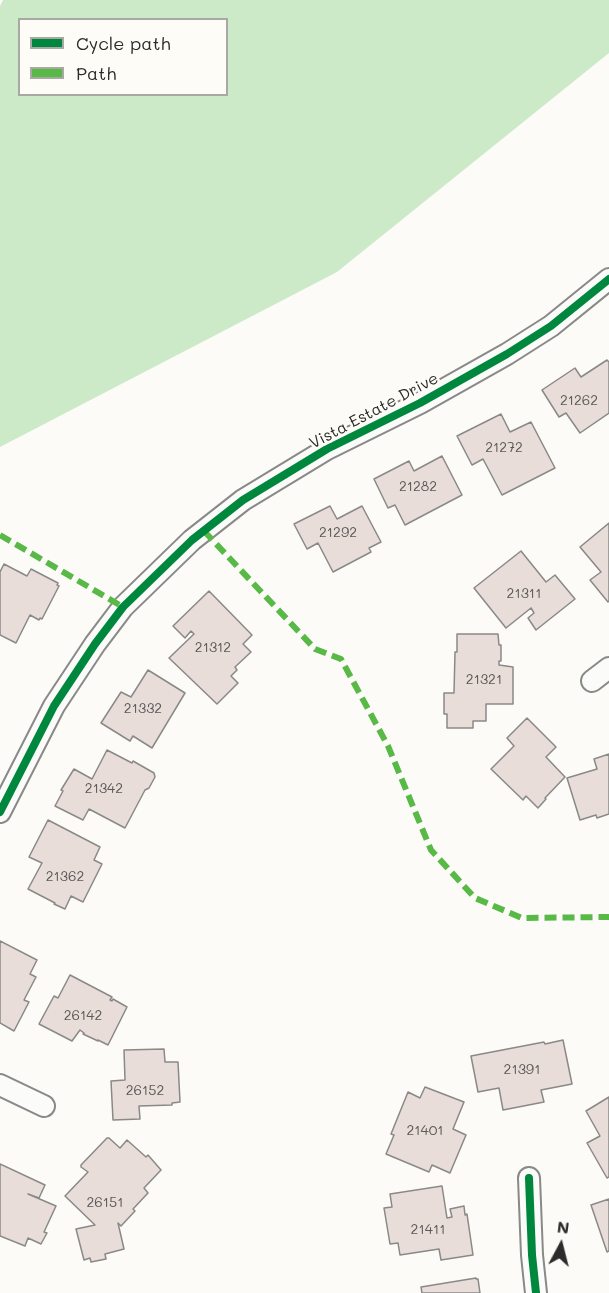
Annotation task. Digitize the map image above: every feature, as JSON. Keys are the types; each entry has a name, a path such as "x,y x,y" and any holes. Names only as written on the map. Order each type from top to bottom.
{"street":[{"name":"Vista Estate Drive","path":"0,812 54,706 95,644 123,608 192,540 243,500 327,449 420,403 507,354 551,326 609,279"},
{"path":"592,681 609,668"},
{"path":"0,1085 44,1106"},
{"path":"529,1178 536,1293"}],"green space":[{"path":"3,0 609,0 609,53 337,272 0,447 0,6"}],"building":[{"path":"607,360 609,362 609,413 580,433 566,413 559,417 542,390 575,368 581,377"},
{"path":"501,414 510,432 531,422 555,468 502,495 483,459 472,465 457,436"},
{"path":"442,456 462,495 405,525 395,505 388,508 374,479 409,461 414,471"},
{"path":"330,506 337,519 362,506 381,542 369,548 371,552 333,572 318,543 307,549 294,524"},
{"path":"609,523 608,602 590,580 601,572 580,547"},
{"path":"521,551 546,582 555,575 575,599 536,630 528,618 534,613 531,608 506,628 474,588"},
{"path":"4,564 27,576 31,569 58,583 59,586 42,619 39,620 30,615 16,643 0,635 0,572"},
{"path":"209,591 252,635 243,644 251,652 235,667 237,670 231,676 238,683 217,704 169,658 194,634 191,631 185,638 173,626"},
{"path":"457,634 498,634 499,645 501,645 499,665 513,667 513,704 486,704 486,721 473,721 473,728 447,728 447,714 444,714 444,693 454,693"},
{"path":"148,670 185,693 152,748 133,736 130,741 101,723 121,692 131,697"},
{"path":"527,718 556,747 546,757 565,777 538,808 526,796 523,800 491,769 514,746 507,738"},
{"path":"107,750 132,763 133,761 154,773 155,777 149,788 145,790 125,828 89,809 83,820 55,806 63,791 61,790 74,769 92,779"},
{"path":"609,754 609,814 580,820 567,778 597,769 594,759"},
{"path":"48,820 100,847 94,860 102,864 83,902 71,896 65,909 28,889 42,863 29,857"},
{"path":"0,941 37,960 30,974 36,977 24,1000 29,1002 14,1031 0,1023"},
{"path":"70,975 112,997 110,1000 113,999 127,1007 108,1045 83,1034 80,1030 72,1041 39,1024 54,996 58,998"},
{"path":"563,1040 572,1084 541,1090 544,1102 503,1110 499,1088 478,1092 471,1056"},
{"path":"164,1049 165,1062 178,1062 180,1102 172,1103 172,1105 139,1106 140,1119 113,1120 111,1081 125,1080 124,1050"},
{"path":"425,1087 464,1102 453,1129 466,1135 450,1173 432,1165 429,1172 386,1154 394,1135 391,1134 408,1092 420,1098"},
{"path":"609,1097 609,1177 607,1178 587,1143 600,1136 586,1111"},
{"path":"107,1138 120,1148 127,1140 146,1157 148,1155 161,1170 144,1188 148,1193 133,1209 135,1211 121,1226 118,1223 124,1249 105,1254 106,1259 91,1262 90,1258 84,1260 76,1229 95,1225 65,1196 88,1172 81,1165"},
{"path":"0,1164 45,1185 39,1198 28,1194 56,1206 41,1244 28,1238 25,1246 0,1236"},
{"path":"442,1186 447,1218 452,1217 450,1209 464,1206 473,1255 441,1260 439,1249 400,1255 398,1243 390,1244 384,1208 392,1207 390,1194"},
{"path":"609,1199 609,1251 607,1252 591,1205"},
{"path":"476,1278 480,1293 422,1293 421,1287"}],"marked path":[{"path":"204,531 315,649 341,659 388,746 431,850 475,898 522,918 609,917"},
{"path":"0,535 123,607"}],"cycle path":[{"path":"0,812 54,706 95,644 123,607 192,540 243,500 327,449 420,403 507,354 551,326 609,279"},
{"path":"529,1178 536,1293"}]}
